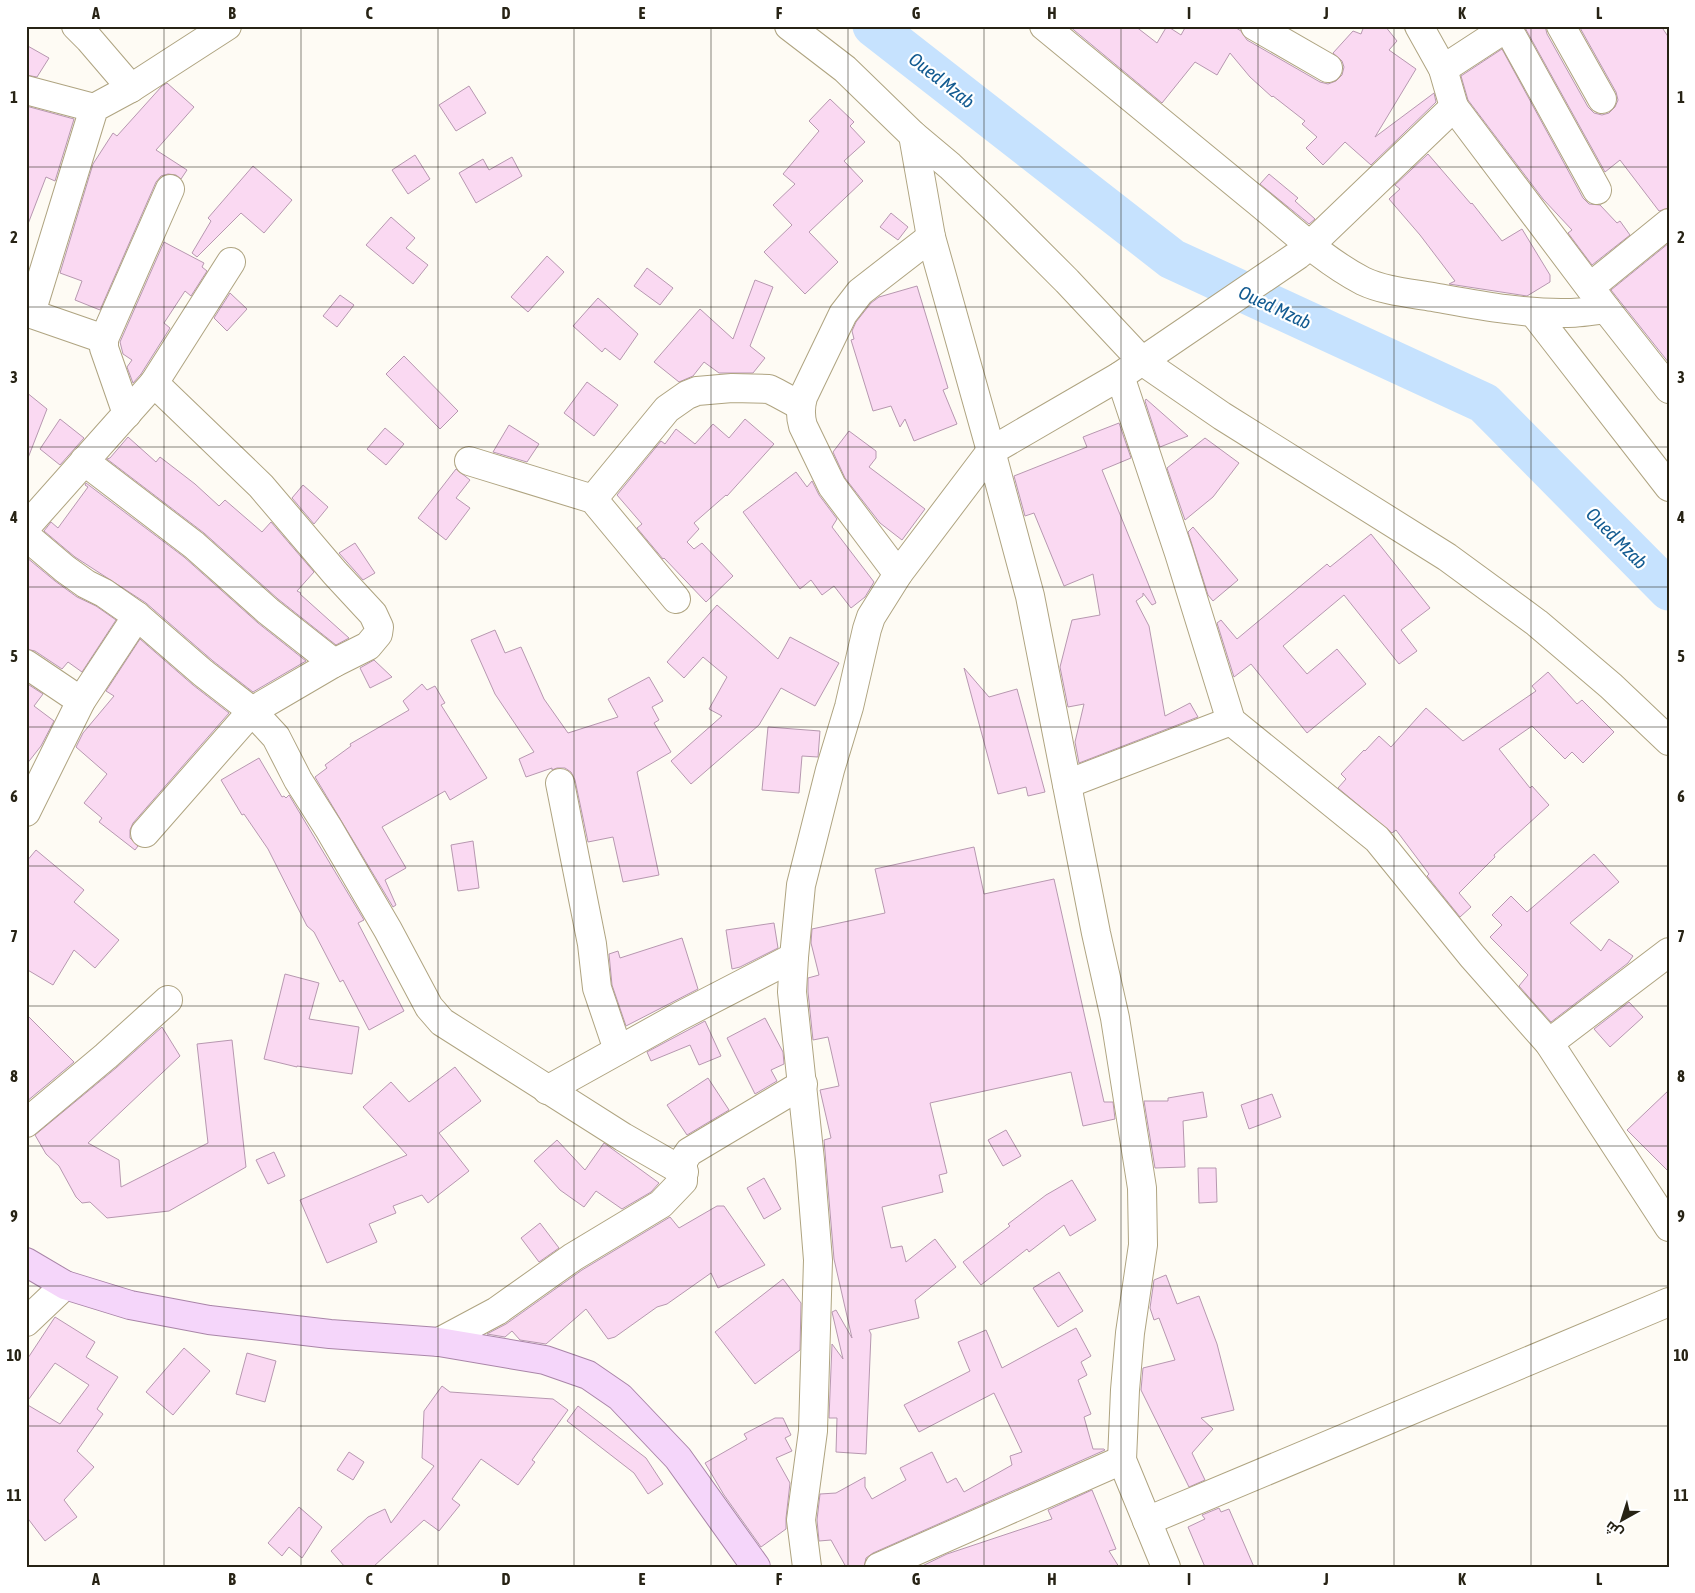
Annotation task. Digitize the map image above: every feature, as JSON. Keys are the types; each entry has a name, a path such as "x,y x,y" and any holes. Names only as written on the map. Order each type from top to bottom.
{"main road":[{"path":"26,1262 65,1285 130,1305 209,1320 330,1334 439,1342 545,1360 588,1375 620,1397 678,1458 756,1567"}],"street":[{"path":"76,26 131,88"},
{"path":"26,90 94,108 131,88 227,26"},
{"path":"789,26 845,69 913,135 997,211 1067,281 1222,416 1447,557 1537,623 1611,686 1669,741"},
{"path":"1044,26 1266,208 1304,250 1364,281 1382,288 1533,312 1570,313 1606,309"},
{"path":"1255,26 1328,68"},
{"path":"1419,26 1443,70 1454,107 1669,390"},
{"path":"1562,26 1602,99"},
{"path":"1443,70 1508,27 1597,190"},
{"path":"807,1567 801,1520 813,1431 818,1260 803,1084 792,992 794,957 801,885 871,617 898,574 992,451 1120,376 1304,250 1454,107"},
{"path":"94,108 28,312 104,339"},
{"path":"913,135 931,237 992,451 1030,596 1096,933 1115,1018 1142,1188 1143,1245 1129,1342 1122,1460 1166,1567"},
{"path":"127,414 104,348 104,339 170,189"},
{"path":"1590,287 1669,223"},
{"path":"898,574 832,486 803,426 800,415 803,397 850,303 860,292 931,237"},
{"path":"26,527 154,383 232,262"},
{"path":"1533,312 1669,487"},
{"path":"1120,376 1179,553 1231,721 1377,839 1472,956 1549,1043 1669,1227"},
{"path":"145,833 252,711 334,663 368,646 374,641 380,627 373,614 335,573 261,486 154,383"},
{"path":"593,499 668,409 687,395 697,391 732,388 769,389 778,392 801,406"},
{"path":"84,462 194,545 268,611 334,663"},
{"path":"469,462 593,499 676,599"},
{"path":"26,536 65,569 137,616 203,673 252,711 276,737 298,780 330,829 388,930 429,1007 442,1022 623,1138 684,1172"},
{"path":"26,812 81,701 137,616"},
{"path":"26,664 81,701"},
{"path":"1067,784 1231,721"},
{"path":"560,783 592,944 597,988 618,1050"},
{"path":"1549,1043 1669,952"},
{"path":"547,1090 680,1016 794,957"},
{"path":"26,1122 106,1056 168,1000"},
{"path":"439,1342 497,1311 573,1257 661,1204 681,1184 684,1178 683,1160 689,1152 803,1084"},
{"path":"26,1322 65,1285"},
{"path":"1148,1521 1669,1302"},
{"path":"879,1567 1122,1460"}],"building":[{"path":"1069,26 1135,26 1157,43 1167,26 1181,35 1186,26 1233,26 1241,31 1247,40 1320,82 1328,84 1336,81 1342,75 1344,67 1342,61 1333,53 1353,31 1361,34 1364,26 1385,26 1397,41 1389,50 1416,69 1375,137 1434,93 1436,102 1371,165 1345,142 1323,165 1306,148 1317,137 1302,124 1305,121 1272,97 1250,77 1230,53 1217,75 1195,62 1162,103"},
{"path":"1524,26 1545,26 1547,34 1588,107 1594,113 1602,115 1609,113 1615,107 1618,100 1616,92 1579,26 1661,26 1669,38 1669,208 1659,211 1620,160 1605,172"},
{"path":"26,45 49,58 37,77 26,75"},
{"path":"1502,49 1583,198 1589,204 1600,205 1617,223 1620,221 1630,235 1592,265 1568,233 1572,230 1543,199 1468,100 1461,76"},
{"path":"167,83 194,107 156,150 187,170 181,179 176,175 168,174 161,176 156,182 100,310 75,300 82,281 60,273 93,164 113,133 117,136 162,86"},
{"path":"469,86 486,113 456,131 439,105"},
{"path":"830,99 854,122 850,126 865,142 844,161 863,181 809,232 838,262 805,294 764,252 792,225 773,205 795,184 783,174 819,131 809,121"},
{"path":"26,106 74,119 55,181 46,177 28,224 26,224"},
{"path":"1428,154 1472,203 1502,241 1522,229 1550,275 1550,282 1527,296 1449,284 1455,281 1420,235 1389,199 1400,189 1395,185"},
{"path":"415,155 430,179 408,194 392,170"},
{"path":"512,157 522,176 476,203 459,173 483,159 489,170"},
{"path":"253,166 292,200 264,233 241,213 197,257 192,253 211,221 208,218"},
{"path":"1269,174 1298,198 1295,201 1315,219 1309,224 1260,184"},
{"path":"891,213 908,227 898,240 880,227"},
{"path":"391,217 415,238 406,248 428,265 413,284 366,245"},
{"path":"164,242 204,263 202,267 207,271 191,296 185,291 164,323 170,328 141,374 133,383 127,367 132,360 123,354 120,342"},
{"path":"1669,243 1669,363 1611,290"},
{"path":"547,256 564,272 528,312 511,297"},
{"path":"647,268 673,288 660,305 634,286"},
{"path":"755,280 773,287 750,346 765,358 753,373 719,373 704,362 693,376 679,382 654,362 700,309 733,339"},
{"path":"917,286 948,388 943,390 957,424 914,441 905,419 900,427 891,406 873,411 851,340 854,339 852,331 856,322 871,303 879,297"},
{"path":"230,293 247,309 227,331 214,318"},
{"path":"340,295 354,305 337,327 323,316"},
{"path":"598,298 638,334 620,360 605,348 602,352 573,326"},
{"path":"404,356 458,411 440,429 386,374"},
{"path":"587,382 618,405 594,436 564,413"},
{"path":"26,392 47,409 28,458 26,458"},
{"path":"1146,399 1188,436 1160,447 1145,401"},
{"path":"60,419 84,438 60,465 40,449"},
{"path":"745,419 774,444 727,496 694,523 699,529 687,542 694,549 702,543 733,576 706,602 663,559 637,528 642,524 617,495 661,441 665,444 676,429 695,444 713,424 729,438"},
{"path":"1119,423 1131,458 1102,470 1156,603 1152,605 1143,593 1143,596 1136,601 1149,626 1165,716 1190,703 1198,717 1079,763 1075,742 1084,704 1068,707 1060,667 1072,620 1100,615 1093,574 1064,586 1034,513 1025,516 1014,476 1087,447 1083,437"},
{"path":"509,425 539,444 527,462 493,452"},
{"path":"385,428 404,444 386,465 367,449"},
{"path":"849,431 876,451 876,458 869,467 925,509 902,540 880,523 845,478 833,452"},
{"path":"128,437 156,462 160,457 195,484 219,506 225,500 262,532 271,522 314,572 297,591 349,638 336,645 278,599 204,533 107,459"},
{"path":"1205,438 1239,463 1213,497 1185,520 1167,468"},
{"path":"456,469 470,480 456,498 470,508 446,540 418,518"},
{"path":"796,472 807,487 812,481 819,495 837,519 832,527 874,582 865,597 851,608 834,586 822,595 811,580 800,589 743,512"},
{"path":"86,483 184,557 258,623 306,661 253,692 213,661 146,603 75,557 44,531 51,522 58,528 88,487 85,485"},
{"path":"303,485 328,507 314,524 292,498"},
{"path":"1193,527 1238,580 1213,601 1208,595 1188,532"},
{"path":"1371,534 1430,608 1401,630 1417,651 1399,664 1344,595 1283,646 1307,674 1337,649 1366,684 1307,733 1251,664 1234,677 1217,623 1221,620 1237,639 1327,564 1330,567"},
{"path":"355,543 375,573 363,580 339,553"},
{"path":"26,557 77,597 96,606 116,620 82,672 68,662 62,669 35,651 26,649"},
{"path":"717,605 778,659 790,637 839,663 815,706 781,688 759,725 691,784 671,761 722,716 709,709 727,677 703,657 684,678 667,662"},
{"path":"495,630 505,653 521,647 544,699 568,733 618,717 608,699 649,677 663,701 652,707 659,720 654,723 671,752 637,772 659,875 623,882 613,837 588,842 575,780 571,772 565,768 552,770 552,768 526,777 519,759 534,752 495,694 471,640"},
{"path":"140,639 229,713 133,823 130,830 130,838 138,846 135,850 99,822 102,818 84,803 107,774 76,747 83,733 114,696 106,691"},
{"path":"374,660 392,677 370,688 360,668"},
{"path":"964,668 989,697 1017,689 1045,792 1028,796 1026,787 998,794"},
{"path":"1548,672 1577,704 1582,700 1614,732 1583,763 1572,752 1565,759 1532,726 1499,749 1530,788 1532,786 1549,805 1494,855 1495,857 1459,893 1471,907 1460,917 1427,876 1429,874 1396,830 1392,833 1338,788 1346,779 1341,774 1379,736 1391,747 1426,708 1463,741 1536,691 1532,686"},
{"path":"26,683 43,694 34,706 54,721 41,746 26,765"},
{"path":"422,684 427,690 435,686 445,703 441,705 487,778 450,800 445,791 382,827 406,868 385,880 396,905 393,907 315,777 327,768 325,765 351,746 350,744 409,710 403,701"},
{"path":"768,727 820,731 818,757 802,756 799,793 762,790"},
{"path":"259,758 282,797 286,798 289,795 364,920 358,923 404,1011 369,1030 343,980 340,982 314,932 307,926 268,849 244,814 242,815 221,780"},
{"path":"473,841 479,888 458,891 451,845"},
{"path":"974,847 984,894 1054,879 1104,1102 1113,1102 1115,1119 1083,1126 1071,1072 930,1103 947,1173 939,1175 943,1192 882,1207 891,1248 902,1246 906,1262 935,1239 956,1267 915,1300 919,1318 869,1330 871,1334 866,1454 836,1452 837,1418 829,1418 832,1344 843,1359 832,1312 836,1310 852,1338 834,1259 824,1140 831,1138 820,1090 839,1086 828,1037 813,1040 808,978 819,975 811,943 812,929 885,913 875,869"},
{"path":"36,850 84,890 74,902 119,940 95,968 74,950 53,985 26,969 26,862"},
{"path":"1594,854 1619,882 1570,923 1601,951 1609,939 1633,956 1628,963 1551,1022 1519,986 1528,975 1490,937 1502,925 1492,915 1511,896 1527,912"},
{"path":"774,923 778,948 740,967 732,969 726,930"},
{"path":"682,938 698,989 626,1026 612,985 609,954 618,951 620,958"},
{"path":"285,974 319,983 309,1019 359,1027 352,1074 297,1067 264,1059"},
{"path":"1629,1002 1643,1017 1610,1047 1594,1029"},
{"path":"26,1014 74,1062 26,1102"},
{"path":"765,1018 783,1052 784,1064 771,1070 777,1081 755,1094 727,1038"},
{"path":"705,1021 721,1056 699,1065 690,1045 651,1061 647,1052"},
{"path":"162,1027 180,1056 88,1143 119,1160 121,1187 208,1143 197,1044 232,1040 246,1167 169,1211 107,1218 90,1202 82,1203 76,1197 59,1166 46,1154 35,1135"},
{"path":"455,1067 481,1101 439,1133 469,1171 428,1203 422,1195 393,1206 396,1213 369,1224 377,1242 327,1263 300,1200 407,1155 363,1107 391,1082 409,1102"},
{"path":"708,1078 729,1110 687,1135 667,1105"},
{"path":"1669,1090 1669,1172 1627,1130"},
{"path":"1203,1092 1207,1117 1183,1121 1185,1167 1155,1168 1144,1101 1168,1101 1168,1098"},
{"path":"1272,1094 1281,1117 1249,1129 1241,1105"},
{"path":"1006,1130 1021,1156 1003,1166 988,1140"},
{"path":"557,1140 585,1170 604,1143 659,1183 651,1192 622,1209 596,1191 584,1207 560,1190 534,1161"},
{"path":"274,1152 285,1176 268,1184 256,1160"},
{"path":"1198,1168 1216,1168 1217,1202 1199,1203"},
{"path":"764,1178 781,1209 764,1219 747,1188"},
{"path":"1072,1180 1096,1220 1070,1236 1064,1225 1029,1252 1027,1249 981,1285 963,1262 1010,1226 1008,1224 1046,1195"},
{"path":"717,1206 724,1206 765,1265 718,1288 711,1273 667,1304 657,1307 615,1337 608,1339 586,1309 546,1344 520,1340 512,1331 505,1337 487,1334 506,1324 582,1270 670,1217 679,1228"},
{"path":"540,1223 559,1248 539,1262 521,1238"},
{"path":"1059,1272 1083,1311 1058,1327 1033,1288"},
{"path":"1166,1275 1177,1304 1199,1296 1217,1344 1234,1410 1201,1418 1213,1429 1192,1453 1205,1480 1189,1487 1141,1390 1143,1368 1175,1360 1159,1318 1154,1320 1150,1308 1154,1280"},
{"path":"783,1279 801,1303 800,1350 755,1384 715,1332"},
{"path":"55,1317 95,1342 86,1357 118,1377 97,1409 103,1414 77,1451 94,1467 64,1500 77,1517 45,1541 26,1516 26,1404 60,1424 89,1385 55,1363 26,1403 26,1361"},
{"path":"1076,1328 1091,1356 1081,1362 1087,1375 1078,1380 1091,1414 1084,1417 1093,1449 1105,1450 873,1553 866,1558 864,1567 846,1567 831,1540 819,1541 817,1520 820,1494 836,1493 865,1477 865,1487 872,1499 906,1480 900,1468 932,1452 947,1483 956,1478 964,1492 1012,1465 1010,1456 1022,1452 994,1393 919,1432 904,1405 970,1371 958,1342 986,1330 1002,1368"},
{"path":"184,1348 210,1371 173,1415 146,1392"},
{"path":"247,1353 276,1361 265,1402 236,1394"},
{"path":"442,1386 450,1392 553,1399 568,1410 532,1460 535,1462 518,1485 481,1459 452,1499 460,1505 439,1531 424,1520 373,1567 345,1567 331,1551 368,1517 385,1509 391,1523 434,1466 422,1458 424,1411"},
{"path":"578,1406 646,1458 663,1484 648,1494 634,1473 567,1421"},
{"path":"775,1418 783,1418 791,1435 785,1438 792,1451 776,1458 790,1483 786,1529 761,1547 724,1495 705,1463 747,1439 744,1434"},
{"path":"349,1452 364,1462 353,1480 337,1470"},
{"path":"1092,1490 1116,1549 1109,1551 1119,1567 920,1567 947,1554 1052,1519 1048,1510"},
{"path":"299,1507 322,1527 302,1558 289,1547 282,1556 268,1543"},
{"path":"1219,1508 1221,1512 1229,1509 1254,1567 1205,1567 1188,1527 1205,1519 1202,1515"}],"waterway":[{"name":"Oued Mzab","path":"873,26 1172,259 1484,403 1669,590"}]}
